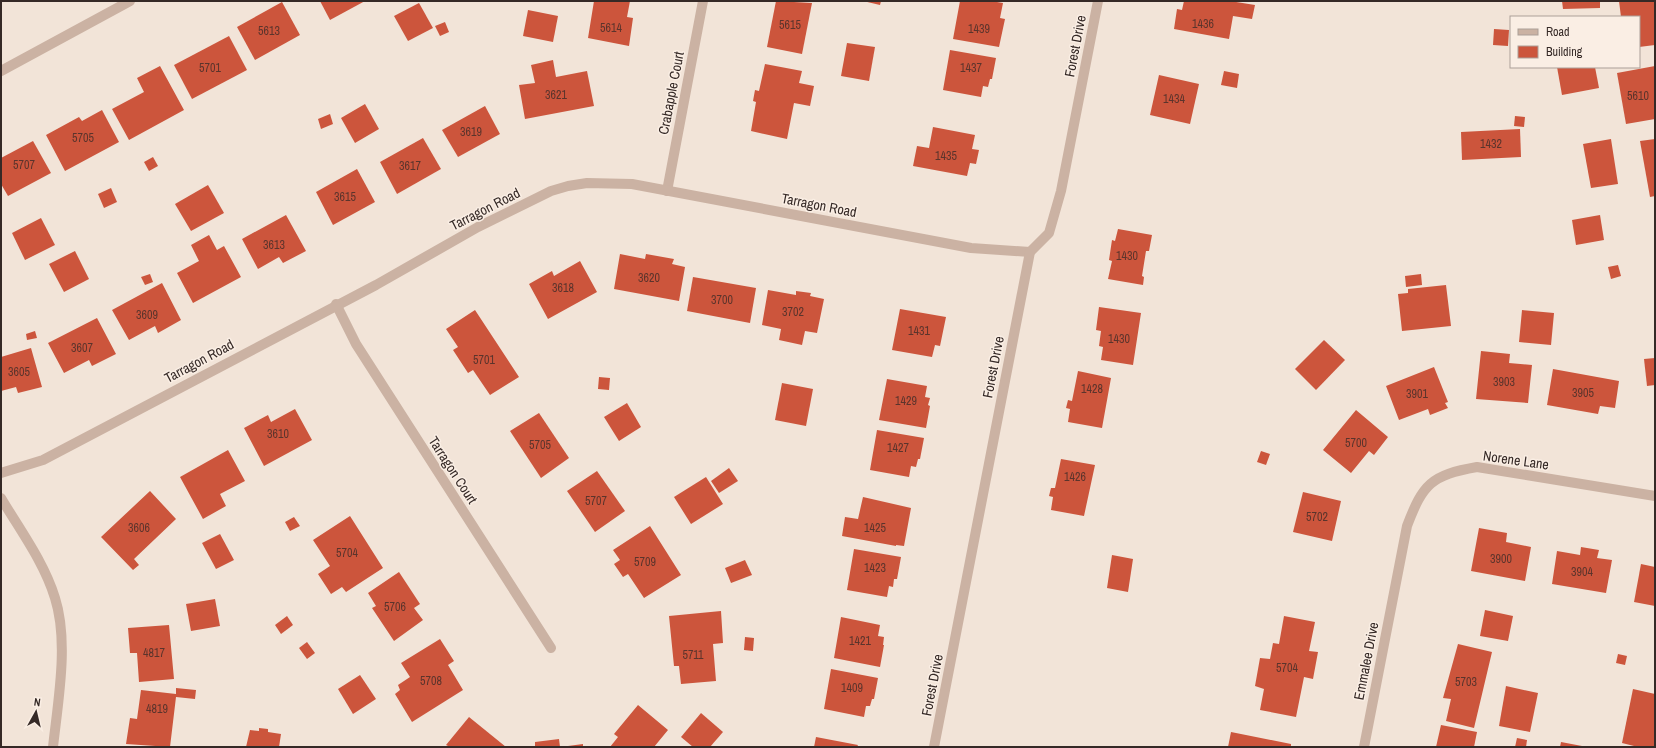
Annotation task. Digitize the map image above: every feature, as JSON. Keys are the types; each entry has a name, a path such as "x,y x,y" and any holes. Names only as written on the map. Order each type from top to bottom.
{"street":[{"path":"1,72 130,1"},
{"name":"Crabapple Court","path":"667,191 703,1"},
{"name":"Forest Drive","path":"934,747 1030,252 1049,233 1061,191 1098,1"},
{"name":"Tarragon Road","path":"1,473 43,460 336,304 376,285 478,227 551,192 568,186 587,183 632,184 971,248 1030,252"},
{"name":"Tarragon Court","path":"336,304 356,344 551,648"},
{"name":"Norene Lane","path":"1397,580 1407,526 1418,498 1427,487 1441,476 1477,467 1655,496"},
{"path":"1,498 40,563 55,598 60,624 61,680 53,747"},
{"name":"Emmalee Drive","path":"1364,747 1397,580"}],"building":[{"path":"320,1 365,1 330,20"},
{"path":"594,1 630,1 627,17 633,18 629,46 588,38"},
{"path":"776,1 812,3 802,54 767,47"},
{"path":"863,1 881,1 880,5"},
{"path":"960,1 991,1 1003,3 1000,18 1005,19 999,47 953,39"},
{"path":"1184,1 1230,1 1255,5 1252,19 1233,16 1229,39 1174,29 1177,9 1182,10"},
{"path":"1562,1 1600,1 1600,8 1563,9"},
{"path":"1619,1 1655,1 1655,45 1640,47 1640,16 1621,16"},
{"path":"282,2 300,35 255,60 237,27"},
{"path":"419,3 433,28 408,41 394,16"},
{"path":"528,10 558,16 553,42 523,36"},
{"path":"445,22 449,32 440,36 435,26"},
{"path":"1494,29 1509,30 1508,46 1493,45"},
{"path":"229,36 247,70 192,99 174,65"},
{"path":"847,43 875,47 869,81 841,76"},
{"path":"950,50 996,58 992,79 990,79 988,87 983,86 981,97 943,90"},
{"path":"553,60 556,77 587,71 594,106 525,119 519,85 535,83 531,65"},
{"path":"765,64 802,71 799,83 814,86 810,106 794,103 787,139 751,131 756,102 753,101 755,90 759,91"},
{"path":"160,66 184,110 129,140 112,109 144,92 137,78"},
{"path":"1655,66 1655,119 1626,124 1617,73"},
{"path":"1557,68 1595,68 1599,88 1562,95"},
{"path":"1224,71 1239,74 1237,88 1221,85"},
{"path":"1159,75 1199,84 1190,124 1150,115"},
{"path":"365,104 379,129 355,143 341,118"},
{"path":"485,106 500,134 458,157 442,130"},
{"path":"102,110 119,142 65,171 46,135 79,117 82,121"},
{"path":"330,114 333,124 321,129 318,119"},
{"path":"1515,116 1525,117 1524,127 1514,126"},
{"path":"933,127 975,135 972,149 979,150 976,164 970,163 967,176 913,166 917,146 929,148"},
{"path":"1520,129 1521,157 1462,160 1461,132"},
{"path":"423,138 441,169 397,194 380,162"},
{"path":"1611,139 1618,184 1591,188 1583,144"},
{"path":"1655,139 1655,196 1650,197 1640,141"},
{"path":"33,141 51,173 8,196 1,184 1,158"},
{"path":"153,157 158,166 149,171 144,162"},
{"path":"357,169 375,202 333,225 316,192"},
{"path":"208,185 224,213 191,231 175,204"},
{"path":"111,188 117,202 104,208 98,194"},
{"path":"286,215 306,251 283,263 279,257 258,269 242,239"},
{"path":"1600,215 1604,240 1576,245 1572,220"},
{"path":"41,218 55,245 25,260 12,233"},
{"path":"1118,229 1152,235 1149,251 1146,251 1142,276 1144,277 1143,285 1108,279 1112,261 1109,260 1112,240 1115,241"},
{"path":"209,235 217,250 224,246 241,277 193,303 177,273 199,261 191,245"},
{"path":"75,251 89,279 64,292 49,264"},
{"path":"620,254 645,259 646,254 674,259 672,264 685,267 679,301 614,289"},
{"path":"580,261 597,292 548,319 529,284 552,271 554,276"},
{"path":"1618,265 1621,276 1611,279 1608,267"},
{"path":"150,274 153,282 145,285 141,277"},
{"path":"1421,274 1422,285 1406,287 1405,276"},
{"path":"693,277 756,288 750,323 687,311"},
{"path":"162,283 181,320 158,333 155,326 129,340 112,310"},
{"path":"1446,285 1451,326 1402,331 1398,294 1408,293 1408,289"},
{"path":"768,290 796,295 796,291 811,293 810,296 824,299 817,333 805,331 802,345 779,340 781,329 762,325"},
{"path":"1099,307 1141,313 1133,365 1101,360 1103,347 1099,346 1101,331 1096,330"},
{"path":"900,309 946,317 940,346 935,345 932,357 892,350"},
{"path":"475,310 519,377 490,395 473,370 468,373 453,350 458,347 446,329"},
{"path":"1522,310 1554,313 1551,345 1519,342"},
{"path":"97,318 116,354 92,366 89,360 64,373 48,343"},
{"path":"35,331 37,338 27,340 26,334"},
{"path":"1324,340 1345,360 1316,390 1295,369"},
{"path":"31,348 42,387 18,393 16,387 1,391 1,357"},
{"path":"1481,351 1510,354 1509,363 1532,365 1528,403 1476,399"},
{"path":"1655,358 1655,385 1647,386 1644,359"},
{"path":"1434,367 1448,402 1445,403 1448,408 1430,415 1428,409 1399,420 1386,386"},
{"path":"1553,369 1619,381 1615,408 1600,406 1598,414 1547,405"},
{"path":"1078,371 1111,378 1102,428 1068,422 1070,409 1066,408 1068,400 1072,401"},
{"path":"599,377 610,378 609,390 598,389"},
{"path":"887,379 927,386 925,397 930,398 928,405 930,406 926,428 879,420"},
{"path":"782,383 813,389 806,426 775,420"},
{"path":"627,403 641,427 619,441 604,417"},
{"path":"295,409 312,440 264,466 244,428 268,415 271,422"},
{"path":"1356,410 1388,437 1374,455 1369,451 1351,473 1323,450"},
{"path":"539,413 569,458 541,478 510,431"},
{"path":"877,430 924,438 920,459 918,459 916,467 911,466 909,477 870,470"},
{"path":"228,450 245,481 220,494 226,506 203,519 180,477"},
{"path":"1261,451 1270,454 1266,465 1257,462"},
{"path":"1061,459 1095,465 1084,516 1051,510 1053,497 1049,496 1051,488 1055,488"},
{"path":"729,468 738,481 719,493 711,481"},
{"path":"597,471 625,511 595,532 567,491"},
{"path":"706,477 723,504 691,524 674,497"},
{"path":"150,491 176,519 134,559 139,565 133,570 101,537"},
{"path":"1303,492 1341,501 1332,541 1293,532"},
{"path":"863,497 911,508 904,546 896,546 842,536 845,517 858,519"},
{"path":"350,516 383,568 346,592 342,587 331,594 318,574 330,566 313,540"},
{"path":"294,517 300,526 290,531 285,522"},
{"path":"650,526 681,575 644,598 628,574 623,577 614,564 620,560 613,550"},
{"path":"1479,528 1507,533 1506,542 1531,547 1525,581 1471,571"},
{"path":"220,534 234,560 216,569 202,543"},
{"path":"1581,547 1599,550 1597,558 1612,560 1606,593 1552,584 1557,551 1580,555"},
{"path":"854,549 901,557 897,579 894,579 893,587 889,586 887,597 847,590"},
{"path":"1112,555 1133,559 1128,592 1107,588"},
{"path":"745,560 752,575 731,583 725,568"},
{"path":"1641,564 1655,567 1655,606 1634,602"},
{"path":"399,572 420,604 414,608 423,620 394,641 372,608 376,606 368,593"},
{"path":"215,599 220,626 191,631 186,604"},
{"path":"1485,610 1513,616 1508,641 1480,636"},
{"path":"721,611 723,643 713,644 716,681 681,684 679,666 674,666 669,616"},
{"path":"287,616 293,625 281,634 275,625"},
{"path":"1284,616 1315,622 1309,651 1318,652 1313,679 1304,677 1296,717 1260,710 1264,689 1255,686 1260,658 1270,659 1273,643 1279,644"},
{"path":"841,617 880,625 878,636 884,637 884,645 880,667 834,658"},
{"path":"169,625 174,679 139,682 137,653 130,653 128,628"},
{"path":"745,637 754,638 753,651 744,650"},
{"path":"440,639 454,661 448,665 463,690 412,722 395,694 400,690 398,685 410,677 401,663"},
{"path":"307,642 315,653 307,659 299,648"},
{"path":"1458,644 1492,652 1474,728 1446,721 1451,699 1443,698"},
{"path":"1618,654 1627,656 1625,665 1616,663"},
{"path":"831,669 878,678 874,699 872,699 870,706 866,706 864,717 824,709"},
{"path":"360,675 376,699 353,714 338,689"},
{"path":"1506,686 1538,693 1530,732 1499,726"},
{"path":"176,688 196,690 195,699 176,697 170,747 126,744 130,718 137,719 141,690 176,694"},
{"path":"1633,689 1655,694 1655,747 1638,747 1622,743"},
{"path":"638,705 668,730 654,747 610,747 618,737 614,734"},
{"path":"701,713 723,732 710,747 693,747 681,737"},
{"path":"469,717 506,747 450,747 446,745"},
{"path":"1441,725 1477,732 1474,747 1436,747"},
{"path":"259,728 268,729 268,732 281,734 279,747 246,747 250,730 259,731"},
{"path":"1231,732 1291,744 1291,747 1228,747"},
{"path":"816,737 858,745 857,747 814,747"},
{"path":"1517,738 1527,740 1526,747 1515,747"},
{"path":"559,739 560,747 535,747 535,742"},
{"path":"1561,742 1582,746 1582,747 1560,747"},
{"path":"583,744 583,747 568,747 568,746"}]}
